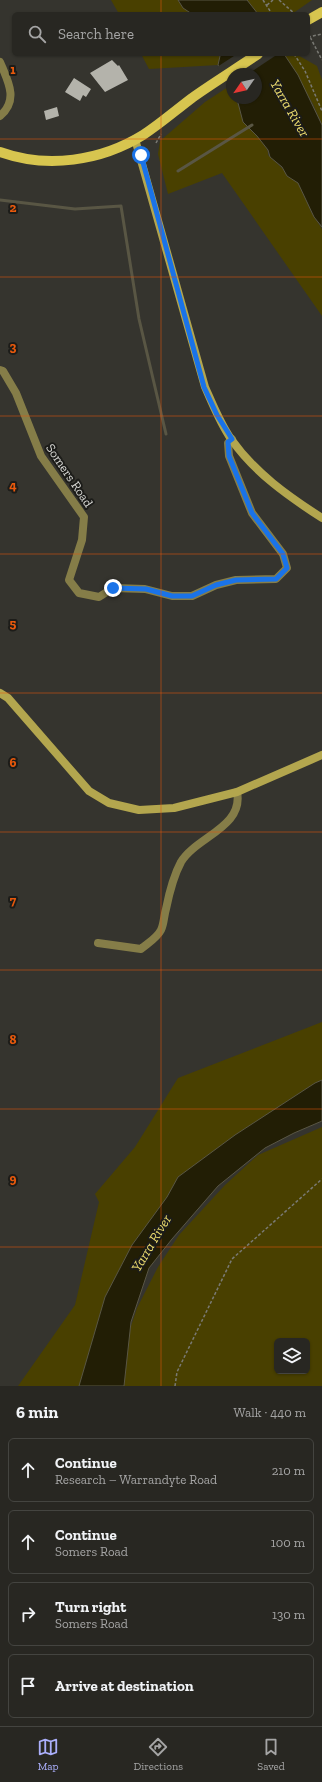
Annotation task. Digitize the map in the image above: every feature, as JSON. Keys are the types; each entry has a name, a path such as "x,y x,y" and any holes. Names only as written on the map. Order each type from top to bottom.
{"main road":[{"path":"310,19 321,11"},
{"path":"0,152 30,159 58,162 87,158 135,139 199,93 255,56"},
{"path":"135,139 141,155 204,387 217,415 232,439 258,471 284,494 322,518"},
{"path":"0,693 8,698 89,791 109,803 139,810 174,808 237,792 322,755"}],"street":[{"path":"0,62 12,94 7,108 0,116"},
{"name":"Somers Road","path":"0,370 3,371 16,393 41,456 84,517 82,540 69,580 78,593 99,597 113,588 146,589 172,596 192,596 216,585 236,580 276,579 287,568 283,554 252,513 229,456 228,442 232,439"},
{"path":"98,943 141,949 153,939 161,930 168,900 182,862 202,841 220,829 234,813 238,806 237,792"}],"path":[{"path":"262,0 271,12"},
{"path":"267,5 273,0"},
{"path":"279,0 293,12"},
{"path":"310,37 322,34"},
{"path":"310,39 322,60"},
{"path":"295,56 322,111"},
{"path":"174,1386 177,1372 232,1260 322,1179"}],"shaded area":[{"path":"111,0 178,0 183,8 189,12 118,12"},
{"path":"247,0 312,0 295,12 256,12"},
{"path":"142,56 220,56 218,65 149,69"},
{"path":"285,56 300,56 317,66 322,80 322,125 313,104"},
{"path":"226,88 226,104 238,104 243,119 264,144 268,151 268,155 298,183 303,192 311,212 322,229 322,316 222,173 168,194 158,154 160,141 205,102"},
{"path":"322,1022 322,1086 196,1166 90,1386 18,1386 75,1305 99,1202 95,1194 135,1147 178,1078"},
{"path":"322,1127 322,1386 121,1386 130,1329 137,1308 158,1267 179,1235 225,1185 258,1155"}],"water":[{"path":"178,0 247,0 256,12 189,12 183,8"},
{"name":"Yarra River","path":"220,56 285,56 298,75 322,125 322,227 314,217 298,183 287,176 282,167 270,157 268,150 257,136 243,122 238,104 262,104 262,68 226,68 226,78 218,65"},
{"name":"Yarra River","path":"322,1080 322,1121 265,1148 218,1186 149,1268 131,1322 124,1386 79,1386 105,1297 132,1245 167,1197 178,1177 235,1135 315,1083"}],"pier":[{"path":"234,56 275,56 257,68 226,68 226,81 217,67"}],"building":[{"path":"112,60 118,66 119,65 128,80 105,92 90,73"},
{"path":"74,78 91,89 86,97 83,95 80,101 65,92"},
{"path":"57,107 59,116 46,120 44,111"}],"waterway":[{"path":"178,171 252,125"},
{"path":"0,200 75,209 121,206 139,319 166,434"}],"route":[{"path":"113,588 146,589 172,596 192,596 216,585 236,580 276,579 287,568 283,554 252,513 229,456 228,442 232,439 217,415 204,387 141,155"}]}
